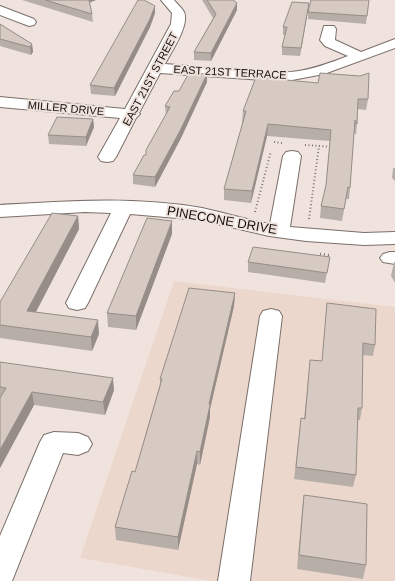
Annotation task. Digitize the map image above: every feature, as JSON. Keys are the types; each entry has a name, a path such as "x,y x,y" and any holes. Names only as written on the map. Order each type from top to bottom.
{"street":[{"name":"EAST 21ST STREET","path":"107,158 132,114 178,24 178,13 167,0"},
{"path":"0,10 29,22"},
{"path":"329,29 327,40 330,43 361,57"},
{"name":"EAST 21ST TERRACE","path":"156,68 263,76 292,76 319,71 383,49 395,43"},
{"name":"MILLER DRIVE","path":"0,102 132,114"},
{"path":"279,231 295,148"},
{"name":"PINECONE DRIVE","path":"0,211 56,207 124,207 184,211 279,231 306,235 364,239 395,238"},
{"path":"77,302 124,207"},
{"path":"234,581 271,316"},
{"path":"0,573 54,442 78,444"}],"path":[{"path":"274,142 295,148 319,146 337,148"},
{"path":"306,235 319,146"}],"shaded area":[{"path":"174,281 395,307 395,581 212,581 80,558"}],"building":[{"path":"45,0 89,0 92,14"},
{"path":"138,0 144,0 155,6 150,19 114,88 90,85"},
{"path":"207,0 233,0 237,3 211,53 194,52 216,14"},
{"path":"311,0 369,0 367,16 308,12"},
{"path":"292,2 309,3 301,48 282,47 287,27 283,27"},
{"path":"0,24 32,44 30,47 0,39"},
{"path":"189,73 207,74 181,129 155,177 133,175 144,155 146,155 146,150 170,107 165,106 174,91 179,91"},
{"path":"320,73 360,76 369,73 368,99 358,99 357,124 355,120 350,188 348,187 344,209 321,206 326,185 331,130 268,124 252,191 224,189 246,111 243,111 256,77 318,83"},
{"path":"57,117 93,119 86,137 48,135"},
{"path":"52,213 78,216 27,311 98,320 91,337 0,325 0,302"},
{"path":"147,218 172,221 136,316 107,313"},
{"path":"253,247 330,257 327,273 248,262"},
{"path":"189,288 235,293 209,404 200,452 197,451 178,537 115,527 132,471 135,472 162,379 160,379"},
{"path":"327,303 376,309 375,345 363,343 362,408 358,408 356,475 296,467 301,418 305,419 310,360 322,361"},
{"path":"0,362 113,378 103,402 32,392 0,450 0,398 6,388 0,387"},
{"path":"304,495 367,504 366,565 299,555"}]}
